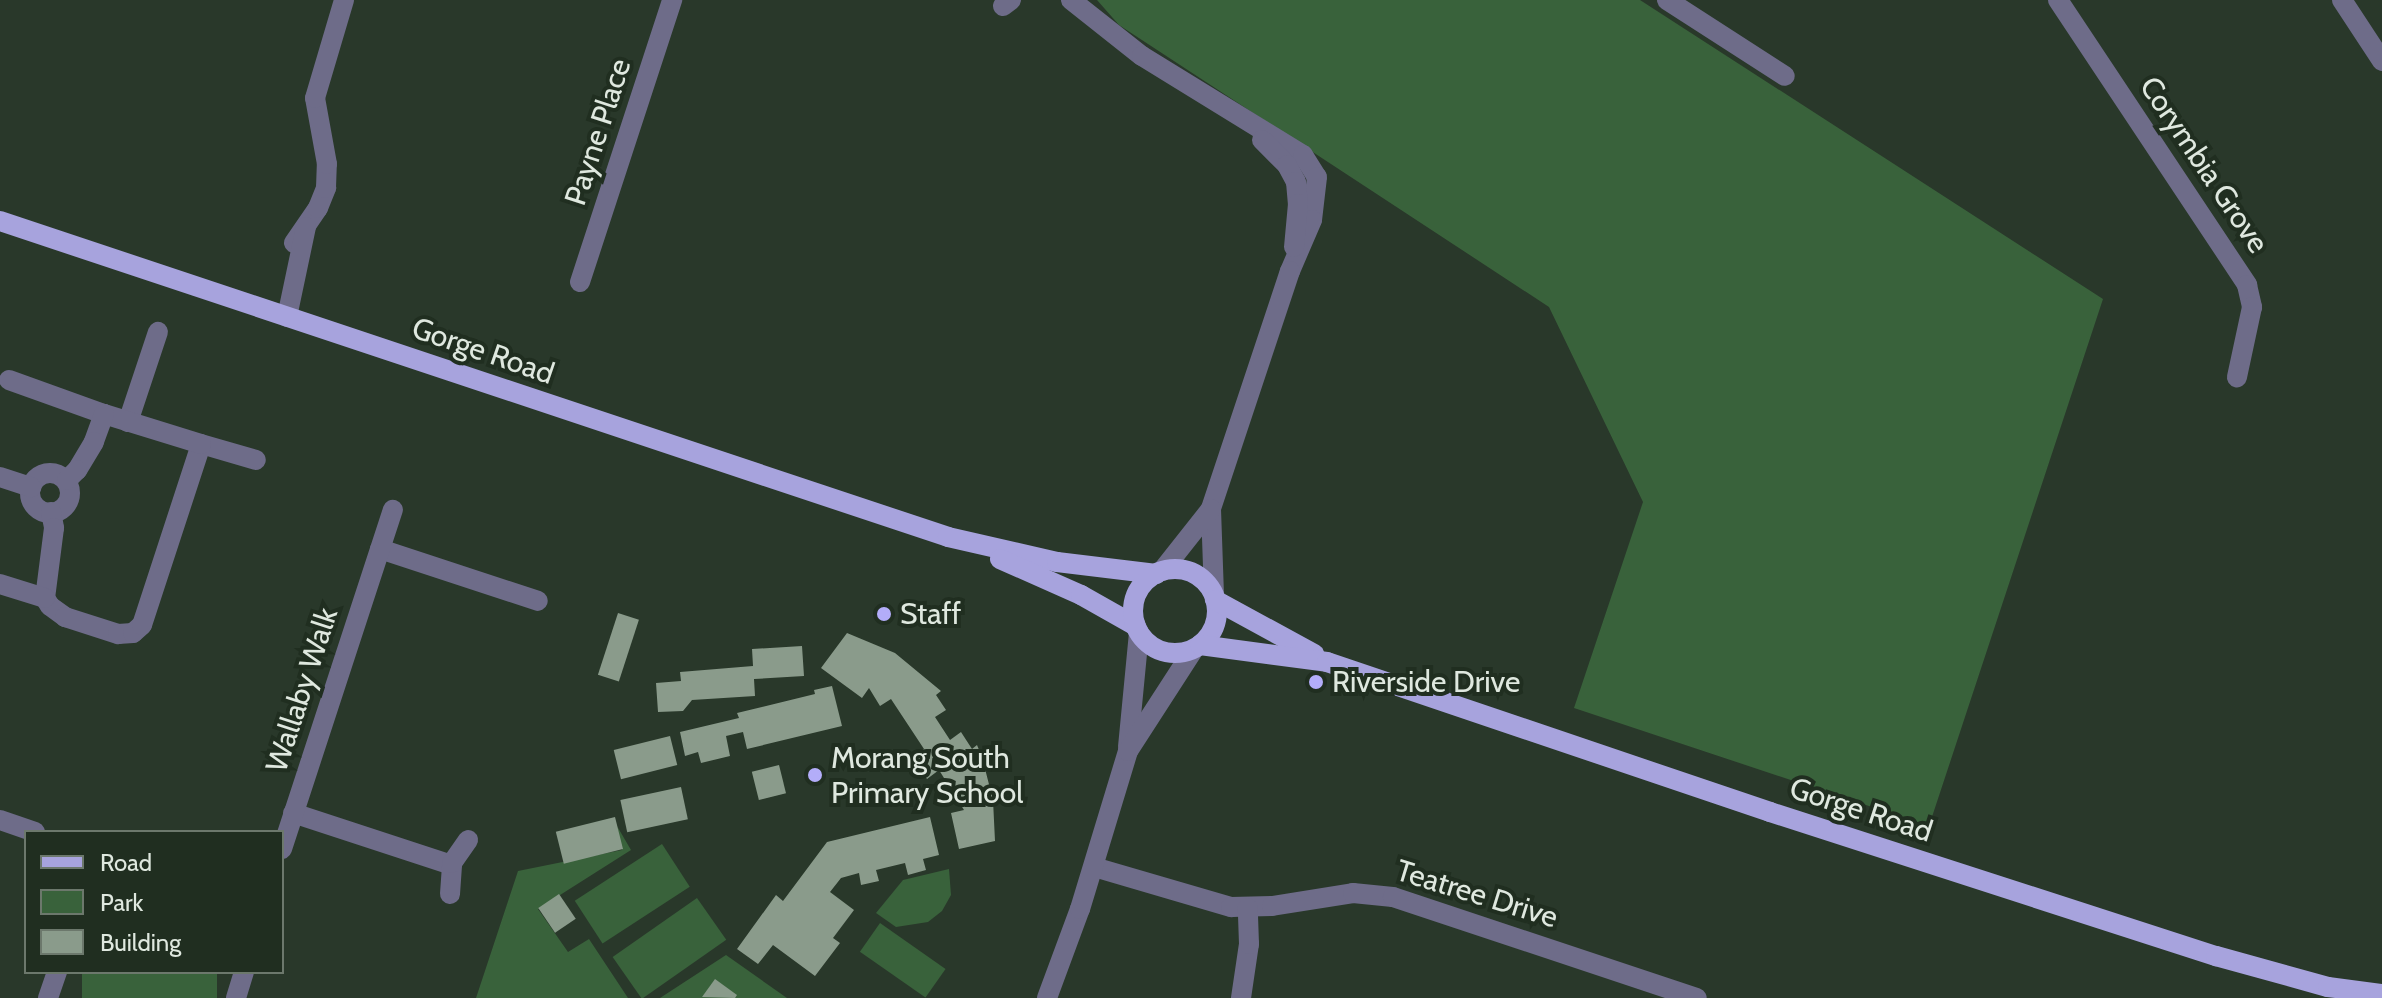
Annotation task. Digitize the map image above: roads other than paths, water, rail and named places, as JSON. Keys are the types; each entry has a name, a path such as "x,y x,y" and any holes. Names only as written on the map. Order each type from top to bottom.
{"main road":[{"name":"Gorge Road","path":"0,221 948,537 1081,595 1137,630"},
{"name":"Gorge Road","path":"948,537 1057,562 1159,573"},
{"path":"1187,571 1208,586 1215,599 1213,630 1197,647 1169,653 1158,649 1137,630 1133,614 1138,590 1159,573 1187,571"},
{"name":"Gorge Road","path":"1215,599 1327,662 1732,800 2216,956 2328,987 2382,994"},
{"name":"Gorge Road","path":"1197,647 1327,662"}],"street":[{"path":"294,243 322,201 328,181 315,98 344,0"},
{"name":"Payne Place","path":"580,282 672,0"},
{"path":"1071,0 1142,56 1306,158 1315,171 1319,186 1310,227 1290,271 1211,509 1159,573"},
{"path":"1667,0 1785,76"},
{"name":"Corymbia Grove","path":"2058,0 2249,289 2252,307 2237,377"},
{"path":"2342,0 2380,55"},
{"path":"1245,122 1287,165 1298,191 1290,271"},
{"path":"1298,191 1319,186"},
{"path":"287,317 307,225"},
{"path":"128,422 158,332"},
{"path":"9,380 128,422 256,460"},
{"path":"67,480 94,442 104,414"},
{"path":"0,584 45,598 65,617 118,634 133,633 142,625 201,444"},
{"path":"50,473 67,480 70,499 62,509 51,512 36,507 31,487 37,477 50,473"},
{"path":"0,477 31,487"},
{"path":"1211,509 1215,599"},
{"name":"Wallaby Walk","path":"284,842 393,510"},
{"path":"45,598 54,528 51,512"},
{"path":"380,549 538,601"},
{"path":"1047,998 1094,867 1128,751 1137,630"},
{"path":"1128,751 1197,647"},
{"path":"293,813 452,865"},
{"path":"0,820 29,830"},
{"path":"450,894 452,865 468,840"},
{"name":"Teatree Drive","path":"1094,867 1213,904 1248,908 1353,893 1393,897 1697,998"},
{"path":"1241,998 1249,944 1248,908"},
{"path":"48,998 56,974"},
{"path":"236,998 243,974"}],"place":[{"name":"Staff","path":"884,614"},
{"name":"Riverside Drive","path":"1316,682"},
{"name":"Morang South Primary School","path":"815,775"}]}
